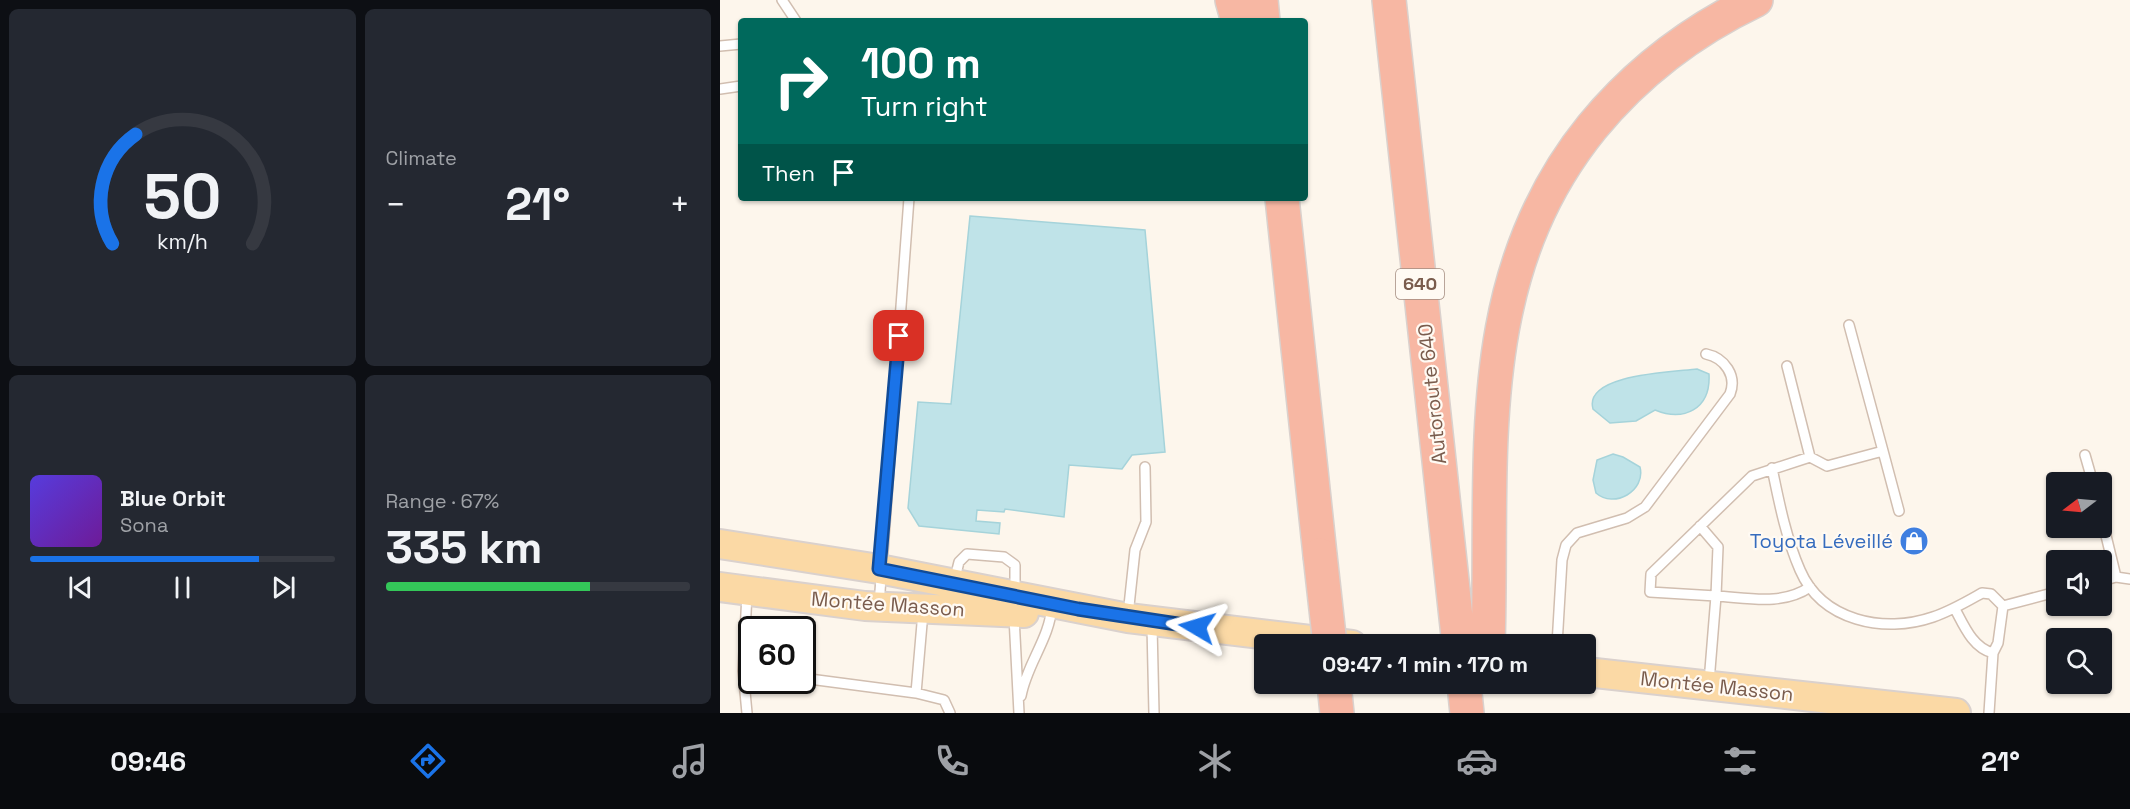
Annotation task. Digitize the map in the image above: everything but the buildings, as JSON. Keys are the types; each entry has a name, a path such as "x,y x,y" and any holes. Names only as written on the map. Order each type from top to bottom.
{"highway":[{"path":"1232,0 1237,18"},
{"path":"1260,0 1263,18"},
{"name":"Autoroute 640","path":"1389,0 1458,634"},
{"path":"1488,634 1492,414 1498,350 1509,289 1527,235 1539,209 1567,161 1625,89 1670,50 1695,33 1756,0"},
{"path":"1282,201 1329,634"},
{"path":"1335,694 1337,713"},
{"path":"1465,694 1467,713"},
{"path":"1485,713 1486,694"}],"main road":[{"name":"Montée Masson","path":"720,544 879,569 939,595 1259,634"},
{"name":"Montée Masson","path":"734,589 878,606 939,595"},
{"name":"Montée Masson","path":"1596,673 1708,685 1859,708 1956,713"}],"lane":[{"path":"782,0 794,18"},
{"path":"720,46 738,44"},
{"path":"720,89 738,86"},
{"path":"878,606 882,581 879,569 909,201"},
{"path":"1849,325 1899,511"},
{"path":"1558,634 1562,560 1566,545 1577,533 1627,518 1645,507 1730,394 1732,387 1727,367 1714,356 1706,354"},
{"path":"1787,366 1810,457"},
{"path":"1810,587 1796,597 1784,600 1650,592 1651,574 1752,476 1810,457 1827,466 1883,451"},
{"path":"2085,455 2089,472"},
{"path":"1145,467 1146,522 1135,550 1140,620 1154,713"},
{"path":"1772,468 1800,571 1810,587 1836,611 1865,623 1921,621 1955,609 1982,593 1991,594 2003,606"},
{"path":"1700,526 1718,547 1708,685"},
{"path":"2107,538 2116,577"},
{"path":"2112,578 2130,579"},
{"path":"734,589 738,616"},
{"path":"916,693 939,595"},
{"path":"2003,606 2046,595"},
{"path":"1015,604 1018,710"},
{"path":"1989,713 1993,653 1998,643 2003,606"},
{"path":"1018,710 1028,671 1049,628 1052,609"},
{"path":"1955,609 1975,643 1984,651 1993,653"},
{"path":"816,680 916,693 944,700 950,713"},
{"path":"747,694 747,713"}],"water":[{"path":"970,216 1145,230 1165,452 1132,455 1122,469 1069,465 1064,517 1005,509 1004,512 977,510 976,521 1000,523 999,534 919,526 908,508 918,402 951,404"},
{"path":"1697,369 1709,374 1705,396 1694,410 1676,414 1655,410 1636,421 1610,423 1593,409 1594,397 1602,388 1616,382 1633,377"},
{"path":"1613,454 1640,467 1641,476 1633,490 1627,495 1611,499 1596,493 1593,480 1597,460"}],"place":[{"name":"Toyota Léveillé","path":"1914,541"}],"route":[{"path":"899,336 879,569 1078,609 1197,627"}]}
